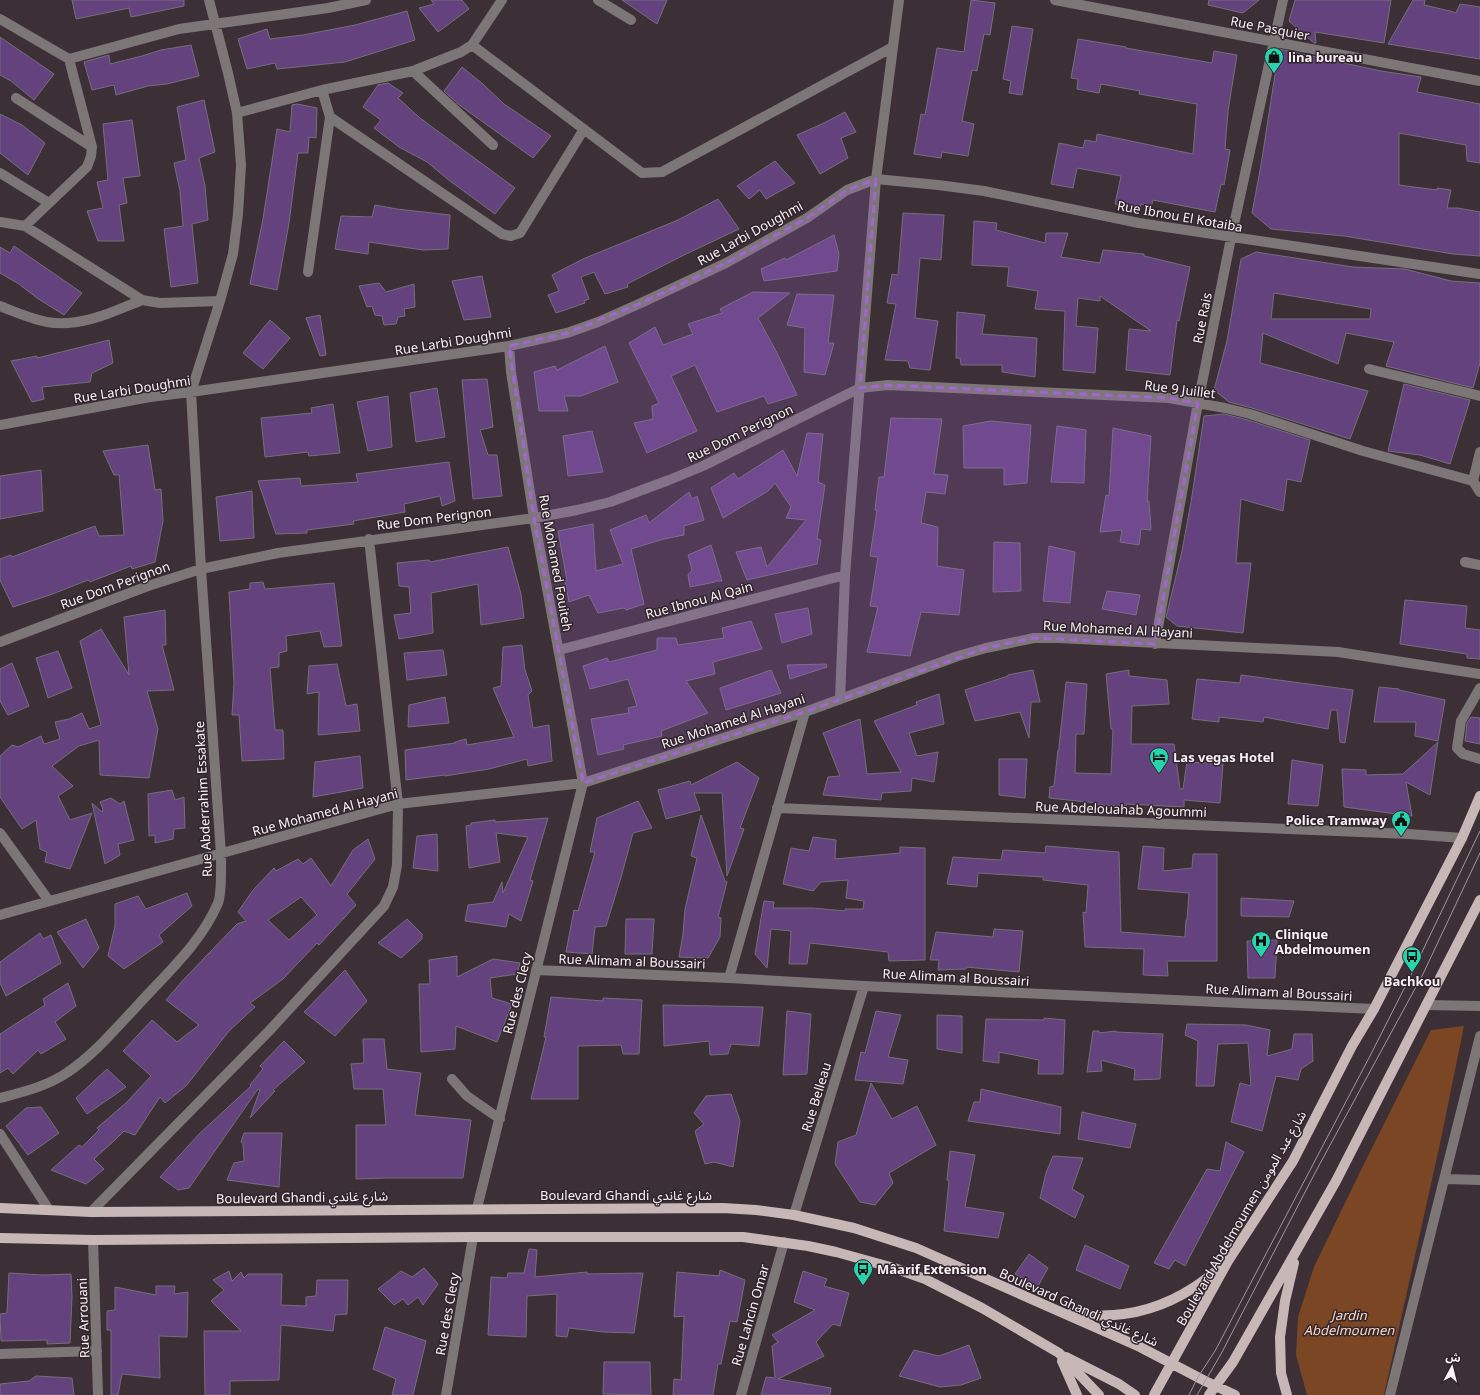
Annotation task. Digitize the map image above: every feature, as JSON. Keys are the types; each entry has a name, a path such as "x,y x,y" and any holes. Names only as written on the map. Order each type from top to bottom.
{"main road":[{"name":"Boulevard Abdelmoumen شارع عبد المومن","path":"1154,1395 1228,1261 1293,1160 1352,1046 1374,1010 1462,838 1480,796"},
{"path":"1209,1395 1233,1362 1336,1181 1480,900"},
{"name":"Boulevard Ghandi شارع غاندي","path":"0,1208 91,1212 477,1208 723,1208 756,1210 794,1215 854,1228 916,1248 1140,1347 1235,1395"},
{"path":"0,1238 93,1240 473,1237 744,1237 784,1242 836,1252 894,1268 925,1279 982,1308 1059,1353 1119,1384 1135,1395"},
{"path":"1287,1395 1281,1372 1280,1337 1285,1301 1297,1251"},
{"path":"1057,1310 1089,1316 1112,1316 1156,1307 1176,1299 1228,1261"},
{"path":"1059,1353 1077,1395"},
{"path":"1059,1353 1099,1395"}],"street":[{"path":"191,392 220,301 233,254 238,214 241,166 237,113 209,0"},
{"path":"69,59 179,29 328,8 366,0"},
{"path":"237,113 322,90 412,71 461,52 472,45 502,0"},
{"path":"598,0 631,20"},
{"path":"840,699 845,575 876,179 899,0"},
{"name":"Rue Pasquier","path":"1055,0 1480,81"},
{"name":"Rue Rais","path":"1155,644 1198,403 1231,238 1283,0"},
{"path":"0,19 69,59 92,146 91,156 87,167 25,226"},
{"path":"472,45 642,173 662,172 893,47"},
{"path":"412,71 493,145"},
{"path":"308,272 330,117 322,90"},
{"path":"16,98 92,146"},
{"path":"330,117 502,234 511,236 520,233 584,130"},
{"path":"0,173 49,203"},
{"name":"Rue Ibnou El Kotaiba","path":"876,179 984,191 1139,223 1231,238 1480,274"},
{"name":"Rue Larbi Doughmi","path":"0,425 150,397 509,346 567,333 598,322 726,263 807,218 847,190 876,179"},
{"path":"0,222 25,226 142,300 160,303 220,301"},
{"path":"0,306 47,322 62,324 78,323 96,318 142,300"},
{"name":"Rue Mohamed Fouiteh","path":"509,346 511,372 534,518 583,784"},
{"path":"1369,369 1480,396"},
{"name":"Rue 9 Juillet","path":"860,388 896,385 1169,398 1250,414 1363,451 1473,481"},
{"name":"Rue Dom Perignon","path":"0,642 148,586 201,569 278,553 369,539 534,518 610,502 663,483 703,466 860,388"},
{"name":"Rue Abderrahim Essakate","path":"0,1098 45,1084 68,1072 93,1053 184,955 206,927 219,901 221,854 201,569 191,392"},
{"path":"1480,452 1473,481 1480,492"},
{"path":"91,1212 269,1031 384,906 392,886 397,865 398,804 369,539"},
{"path":"1465,562 1480,565"},
{"name":"Rue Ibnou Al Qain","path":"559,650 845,575"},
{"name":"Rue Mohamed Al Hayani","path":"0,915 398,804 583,784 805,712 958,656 986,648 1034,638 1338,652 1480,674"},
{"path":"1480,688 1461,721 1457,748 1463,754 1480,759"},
{"path":"729,978 805,712"},
{"name":"Rue des Clecy","path":"477,1208 583,784"},
{"name":"Rue Abdelouahab Agoummi","path":"777,808 1409,834 1462,838"},
{"path":"0,833 49,901"},
{"name":"Rue Alimam al Boussairi","path":"536,970 729,978 864,986 1374,1010"},
{"name":"Rue Belleau","path":"794,1215 864,986"},
{"path":"1426,1004 1480,1006"},
{"path":"1390,1395 1480,1036"},
{"path":"452,1079 467,1096 500,1118"},
{"path":"0,1134 49,1210"},
{"path":"1444,1179 1480,1180"},
{"name":"Rue des Clecy","path":"446,1395 473,1237"},
{"name":"Rue Arrouani","path":"93,1240 98,1351 98,1395"},
{"name":"Rue Lahcin Omar","path":"741,1395 784,1242"},
{"path":"0,1354 98,1351"}],"highlighted area":[{"path":"876,179 860,388 888,385 1169,398 1198,403 1155,644 1034,638 986,648 805,712 583,783 534,518 509,346 567,333 641,303 726,263 807,218 847,190"}],"green space":[{"name":"Jardin Abdelmoumen","path":"1464,1026 1441,1139 1384,1395 1307,1395 1296,1355 1298,1317 1314,1267 1431,1030"}],"building":[{"path":"72,0 184,0 184,6 131,17 129,8 76,19"},
{"path":"431,0 462,0 469,9 438,32 419,8 434,4"},
{"path":"622,0 667,0 657,24"},
{"path":"971,0 995,3 990,35 984,34 977,71 972,70 962,121 974,124 968,156 942,152 941,158 914,154 921,114 925,115 937,48 964,52"},
{"path":"1209,0 1259,0 1243,13 1208,5"},
{"path":"1295,0 1391,0 1384,43 1315,32 1316,43 1314,43 1289,21"},
{"path":"1413,0 1425,0 1424,5 1456,13 1460,4 1480,7 1480,59 1388,44"},
{"path":"407,11 415,40 345,62 277,69 275,63 247,69 238,39 267,29 270,39 303,35 355,25"},
{"path":"1012,26 1033,29 1022,95 1009,93 1011,81 1003,79"},
{"path":"0,37 54,74 34,100 11,81 0,75"},
{"path":"1078,39 1212,63 1214,51 1237,55 1228,111 1225,149 1230,150 1224,185 1221,184 1215,212 1153,200 1151,207 1141,204 1140,208 1115,204 1121,176 1077,168 1073,188 1051,184 1059,143 1083,148 1085,140 1096,142 1097,134 1193,154 1197,104 1139,94 1140,91 1101,84 1099,93 1077,89 1078,79 1071,78"},
{"path":"191,45 199,76 167,84 148,86 116,95 114,85 92,90 84,62 109,55 110,64 161,50"},
{"path":"1279,49 1381,71 1421,77 1417,92 1480,104 1480,163 1467,161 1466,145 1399,133 1399,185 1437,190 1437,188 1451,190 1447,208 1458,208 1480,212 1480,256 1453,254 1344,236 1271,229 1252,213"},
{"path":"462,67 504,104 551,136 533,158 458,104 444,91"},
{"path":"388,83 403,93 398,98 420,118 515,188 495,214 427,162 399,147 374,128 381,120 363,107 378,85"},
{"path":"204,100 215,152 199,158 205,186 208,220 192,224 198,283 171,287 164,229 183,226 180,191 174,163 186,160 177,107"},
{"path":"297,104 317,108 316,138 309,137 308,153 298,153 289,223 277,290 250,284 263,219 277,129 290,132 292,105"},
{"path":"845,112 856,132 841,138 848,158 820,174 797,135"},
{"path":"0,114 22,125 45,143 28,175 0,153"},
{"path":"132,120 140,176 123,178 127,203 119,205 124,241 98,241 87,211 103,208 97,182 108,180 103,124"},
{"path":"775,161 795,183 766,199 760,190 749,199 737,186"},
{"path":"718,199 739,229 627,284 628,287 605,294 594,272 581,277 589,299 584,301 585,303 556,313 548,295 559,291 552,275 583,259 678,220"},
{"path":"375,205 450,215 448,249 423,250 369,242 368,254 335,249 341,216 372,217"},
{"path":"903,213 944,215 941,260 920,258 915,318 938,321 930,370 910,368 908,361 885,360 896,304 887,303 892,274 898,275"},
{"path":"974,221 997,223 996,230 1045,243 1046,233 1068,233 1061,257 1100,263 1103,250 1144,254 1144,256 1190,267 1179,321 1177,320 1170,375 1126,370 1129,329 1151,331 1100,296 1100,301 1078,298 1076,326 1098,328 1095,373 1063,370 1065,311 1035,309 1038,291 1007,286 1009,267 972,265"},
{"path":"834,235 839,254 837,271 764,281 761,269 785,258 786,260"},
{"path":"14,246 82,293 64,315 37,298 19,284 0,273 0,247 10,253"},
{"path":"1256,252 1353,267 1405,269 1451,281 1480,283 1480,363 1473,388 1386,366 1394,342 1346,333 1338,364 1263,333 1260,363 1368,391 1350,439 1229,402 1214,390 1227,341 1241,259","holes":["1274,293 1371,309 1370,319 1271,319"]},
{"path":"482,276 491,317 464,320 452,281"},
{"path":"379,283 386,292 414,284 415,307 404,309 405,316 398,317 396,324 384,325 382,316 375,315 372,306 367,307 359,286"},
{"path":"753,292 790,293 758,318 797,395 768,404 764,396 717,412 695,365 671,376 697,431 647,453 634,423 653,419 652,406 659,403 629,343 655,327 663,345 693,334 688,324 722,313 720,309"},
{"path":"797,294 834,295 828,343 834,343 825,375 804,372 805,328 787,325"},
{"path":"957,312 985,315 982,334 1037,338 1035,377 1002,372 1002,365 961,365 960,358 956,358"},
{"path":"320,315 326,355 320,356 306,318"},
{"path":"270,320 290,338 263,369 243,353"},
{"path":"109,340 113,363 92,373 90,382 42,387 44,399 32,402 11,361 37,356 37,358"},
{"path":"605,346 618,382 581,396 564,396 568,411 539,411 534,372 555,366 557,370"},
{"path":"487,379 493,427 480,430 488,455 497,455 502,496 473,499 462,380"},
{"path":"1404,384 1470,400 1450,464 1420,455 1388,451"},
{"path":"437,388 445,437 416,442 410,393"},
{"path":"388,396 392,447 368,451 357,402"},
{"path":"333,404 340,453 309,456 308,452 265,457 261,418 312,413 311,408"},
{"path":"1224,414 1248,420 1310,440 1301,482 1287,479 1283,511 1241,499 1236,563 1251,563 1243,633 1177,626 1166,617 1182,551 1204,416"},
{"path":"891,418 942,419 934,474 948,475 945,494 926,492 921,523 938,527 937,566 964,570 959,615 921,612 910,656 867,652 878,607 870,606 878,557 870,556 877,510 875,510 879,477 884,477"},
{"path":"991,421 1031,425 1027,483 1004,485 1004,468 964,468 963,426"},
{"path":"1057,426 1086,430 1084,483 1051,482"},
{"path":"1113,428 1151,436 1147,501 1149,501 1151,530 1141,529 1139,545 1120,542 1122,530 1100,532 1106,495 1109,496"},
{"path":"592,431 603,472 568,476 563,436"},
{"path":"807,433 823,434 818,482 825,485 817,539 821,540 817,564 747,580 736,552 761,547 767,567 806,520 786,518 791,507 775,483 768,491 723,518 711,488 734,473 738,479 783,450 797,476"},
{"path":"148,445 155,490 161,489 163,521 155,562 132,569 131,566 90,582 88,580 50,595 13,607 0,580 0,559 11,555 12,557 95,526 99,536 124,535 119,475 114,475 103,451"},
{"path":"449,462 455,501 442,506 440,496 404,504 405,512 353,521 354,524 307,530 307,533 276,534 258,481 300,478 301,486 358,482 356,474"},
{"path":"41,470 43,511 0,519 0,476"},
{"path":"252,491 254,538 220,541 216,497"},
{"path":"689,492 692,499 697,496 704,520 684,526 684,535 664,539 631,549 644,604 626,610 624,608 598,613 589,595 569,602 565,580 567,580 558,531 593,524 596,571 623,564 610,530 646,515 649,523"},
{"path":"994,542 1020,543 1021,591 993,592"},
{"path":"711,545 722,581 715,581 690,587 688,575 692,570 688,555"},
{"path":"1049,546 1075,552 1070,603 1043,601"},
{"path":"508,547 521,594 524,618 481,625 478,584 431,593 433,633 399,639 394,615 411,613 409,587 399,586 397,563 429,560 430,562"},
{"path":"263,582 265,589 334,583 342,646 324,647 320,631 286,636 287,651 279,653 279,667 270,668 275,730 283,730 284,759 242,761 239,715 232,715 234,683 229,592 250,589 250,583"},
{"path":"1107,591 1140,595 1136,615 1102,609"},
{"path":"1405,600 1467,606 1465,628 1480,630 1480,659 1467,658 1467,654 1400,644"},
{"path":"808,608 812,634 782,643 775,614"},
{"path":"165,610 166,645 162,645 174,690 147,691 158,729 149,778 100,775 99,740 79,746 52,766 73,786 58,796 70,820 92,813 70,869 45,862 47,852 40,849 36,820 22,829 0,797 0,756 12,745 18,747 41,736 44,744 60,739 55,722 69,719 82,713 89,729 101,725 80,641 101,629 129,675 124,617"},
{"path":"751,621 762,649 713,662 715,674 686,681 708,713 661,731 662,736 623,745 624,749 598,755 591,719 629,713 628,708 637,706 628,679 590,689 583,666 607,658 609,662 657,650 657,638 676,638 678,645 724,638 722,628"},
{"path":"522,645 525,670 532,691 528,695 533,728 549,725 552,761 528,766 527,759 489,769 406,780 405,750 455,743 466,739 467,745 514,737 493,688 501,686 503,647"},
{"path":"443,650 447,675 407,680 404,653"},
{"path":"58,651 72,688 48,698 36,658"},
{"path":"12,663 29,706 8,715 0,701 0,669"},
{"path":"337,664 346,706 357,704 360,731 318,735 319,692 307,694 309,666"},
{"path":"826,664 827,667 790,679 787,665"},
{"path":"771,670 781,693 726,710 720,688"},
{"path":"1033,670 1040,702 1031,702 1029,738 1020,712 975,721 965,690 1008,675"},
{"path":"1129,670 1129,676 1167,680 1169,704 1132,706 1131,744 1174,744 1180,789 1183,789 1187,762 1223,764 1220,803 1184,800 1184,807 1126,804 1126,806 1097,805 1097,803 1049,798 1050,787 1054,786 1066,682 1087,684 1084,734 1076,734 1075,773 1111,774 1113,729 1111,729 1106,674"},
{"path":"1241,675 1353,690 1345,743 1340,742 1337,710 1331,710 1328,729 1264,717 1263,722 1219,717 1219,722 1192,719 1197,679 1240,683"},
{"path":"1379,687 1399,689 1445,700 1438,741 1415,736 1416,722 1374,722"},
{"path":"939,694 944,724 909,733 917,756 938,752 934,782 912,778 911,791 882,793 881,800 823,795 828,777 840,776 823,733 860,719 867,774 901,772 874,721 917,705 916,702"},
{"path":"445,697 449,723 408,727 409,705"},
{"path":"1471,717 1480,718 1480,744 1465,741 1467,723"},
{"path":"1438,742 1430,795 1406,782 1412,816 1344,807 1342,769 1366,770 1366,775 1403,774"},
{"path":"360,756 363,788 313,797 315,762"},
{"path":"999,759 1027,759 1025,798 999,795"},
{"path":"1292,760 1323,765 1318,806 1288,804"},
{"path":"737,762 759,778 740,828 744,829 727,876 722,793 694,793 700,810 666,819 658,790 690,781 691,785"},
{"path":"172,790 175,800 184,797 185,828 174,829 173,839 155,843 155,835 149,836 148,794"},
{"path":"111,798 120,804 124,801 134,840 118,844 120,855 105,864 92,803 102,812 103,809 100,802"},
{"path":"638,801 652,828 633,833 606,926 595,927 592,954 566,952 574,910 578,911 595,852 590,852 597,818"},
{"path":"701,815 725,881 727,882 718,917 721,918 720,937 708,958 679,957 685,909 697,858 691,856"},
{"path":"548,818 530,880 533,881 521,921 509,914 506,927 465,921 468,905 493,902 502,882 503,893 528,837 496,833 500,862 469,868 466,826 471,825 471,823 495,820 495,822"},
{"path":"437,834 438,871 413,868 417,836"},
{"path":"813,837 836,840 835,859 900,853 900,847 925,848 925,960 889,961 888,952 810,943 807,964 789,964 791,931 771,929 767,968 755,954 764,901 774,902 773,908 813,908 845,911 845,909 863,909 864,901 846,898 848,880 821,882 813,891 783,884 791,848 809,851"},
{"path":"368,839 375,859 347,894 356,905 319,945 317,943 283,979 250,1003 255,1007 229,1031 186,1086 165,1103 160,1097 135,1135 124,1131 94,1159 104,1169 86,1184 51,1170 79,1145 82,1147 99,1130 97,1128 127,1102 151,1076 123,1051 152,1020 177,1042 199,1025 166,1000 237,924 246,921 238,912 253,890 274,868 276,871 298,859 303,864 311,858 331,886 353,850","holes":["301,897 317,915 289,940 268,920"]},
{"path":"1046,846 1119,852 1121,932 1185,937 1189,893 1138,889 1143,846 1164,848 1163,871 1192,868 1193,854 1217,854 1217,961 1167,961 1168,976 1143,975 1144,949 1085,947 1083,912 1086,913 1088,885 1043,880 1043,877 978,873 977,887 947,884 953,857 1001,860 1003,850 1045,853"},
{"path":"187,893 192,906 159,935 163,942 124,969 108,956 115,926 115,904 138,896 146,909"},
{"path":"1241,898 1294,901 1289,917 1241,916"},
{"path":"86,919 99,948 83,968 57,932"},
{"path":"407,919 422,934 422,939 401,958 378,943"},
{"path":"626,919 654,919 652,954 625,954"},
{"path":"994,929 1023,931 1019,972 966,967 966,969 938,970 939,960 930,960 936,932 993,937"},
{"path":"40,933 43,939 51,935 61,963 6,996 0,983 0,962"},
{"path":"1277,940 1275,978 1248,978 1247,941"},
{"path":"457,956 457,977 493,959 520,963 517,974 490,978 492,998 512,1004 497,1042 456,1026 455,1049 421,1052 419,984 430,984 429,960"},
{"path":"345,970 367,1001 335,1036 304,1012"},
{"path":"68,983 76,1006 55,1022 66,1039 41,1054 38,1050 13,1074 8,1068 0,1073 0,1034 45,1005 43,999"},
{"path":"551,997 603,1001 603,998 642,1000 639,1054 623,1054 621,1045 578,1046 578,1099 531,1099 546,1037 544,1037"},
{"path":"663,1005 763,1007 759,1046 731,1044 728,1054 710,1055 709,1041 664,1046"},
{"path":"787,1011 811,1014 807,1074 783,1075"},
{"path":"876,1011 901,1015 888,1057 908,1060 903,1084 855,1080 861,1052 865,1053"},
{"path":"937,1015 962,1016 962,1053 937,1049"},
{"path":"1044,1018 1065,1020 1063,1074 1038,1074 1039,1060 999,1052 999,1063 983,1061 986,1019 1044,1020"},
{"path":"1187,1024 1246,1025 1270,1030 1267,1056 1292,1049 1294,1034 1312,1034 1313,1061 1301,1069 1298,1080 1276,1076 1262,1131 1231,1122 1240,1083 1251,1086 1248,1043 1218,1044 1214,1086 1196,1086 1198,1041 1185,1035"},
{"path":"1093,1031 1099,1031 1099,1033 1116,1031 1163,1034 1160,1079 1134,1080 1135,1069 1101,1060 1102,1071 1087,1072"},
{"path":"363,1039 384,1039 387,1069 421,1073 415,1115 471,1120 463,1178 356,1179 356,1125 386,1125 383,1089 354,1089 351,1064 364,1063"},
{"path":"284,1041 305,1062 273,1090 275,1091 250,1118 260,1090 258,1089 189,1188 178,1190 160,1177 199,1134 251,1086 250,1085 263,1069 260,1066"},
{"path":"107,1069 126,1087 87,1114 76,1098"},
{"path":"871,1083 892,1119 917,1106 936,1145 889,1173 893,1183 875,1205 860,1202 835,1164 838,1142 856,1135"},
{"path":"981,1089 1061,1107 1060,1134 968,1121 974,1102 980,1102"},
{"path":"731,1094 740,1121 733,1167 714,1162 705,1164 695,1131 704,1124 694,1113 706,1096"},
{"path":"41,1107 59,1133 28,1155 6,1126 26,1108"},
{"path":"1082,1112 1136,1124 1130,1148 1078,1139"},
{"path":"244,1133 282,1133 279,1187 227,1180 234,1163 244,1161 243,1143 241,1142"},
{"path":"1226,1142 1244,1152 1185,1266 1175,1260 1169,1269 1154,1263 1207,1169 1220,1171"},
{"path":"950,1151 975,1155 965,1207 1004,1213 998,1238 944,1231 949,1181 947,1180"},
{"path":"1053,1156 1083,1158 1072,1189 1084,1196 1075,1218 1040,1198 1046,1173"},
{"path":"1085,1245 1129,1266 1120,1289 1076,1270"},
{"path":"529,1249 537,1250 535,1277 587,1272 587,1274 643,1273 634,1333 603,1332 569,1328 567,1337 556,1336 557,1294 527,1296 526,1337 488,1335 491,1277 507,1278 508,1273 524,1273"},
{"path":"1029,1254 1048,1268 1037,1288 1015,1274"},
{"path":"424,1268 438,1284 423,1305 418,1297 408,1305 403,1299 394,1305 378,1289 401,1271 412,1277"},
{"path":"720,1270 745,1280 737,1322 730,1321 721,1364 718,1364 713,1395 673,1395 674,1379 681,1380 684,1316 674,1317 677,1272 719,1276"},
{"path":"229,1271 232,1281 241,1272 244,1278 248,1274 282,1274 281,1305 306,1306 306,1297 316,1296 317,1280 348,1280 347,1314 335,1315 333,1331 281,1325 279,1380 230,1381 230,1395 205,1395 204,1331 241,1331 211,1301 224,1290 213,1280"},
{"path":"803,1271 827,1279 824,1286 849,1293 840,1326 833,1324 816,1342 824,1356 778,1379 831,1388 830,1395 761,1395 766,1377 775,1378 772,1346 778,1342 772,1335 815,1310 794,1302"},
{"path":"9,1273 43,1275 71,1274 72,1297 70,1343 47,1344 47,1340 1,1341 0,1314 7,1313"},
{"path":"156,1286 175,1286 174,1294 188,1292 187,1337 159,1336 160,1378 122,1374 118,1395 111,1395 111,1330 107,1330 107,1311 115,1310 115,1287 156,1295"},
{"path":"385,1327 426,1341 413,1395 392,1395 396,1379 373,1369"},
{"path":"969,1345 981,1378 961,1385 940,1387 899,1376 914,1350 939,1356"},
{"path":"604,1362 650,1362 651,1395 603,1394"},
{"path":"36,1376 72,1378 74,1395 0,1395 0,1384 29,1381"}],"tram line":[{"path":"1189,1395 1198,1377 1215,1351 1371,1054 1412,973 1480,831"},
{"path":"1197,1395 1221,1354 1316,1171 1423,974 1480,853"}],"place":[{"name":"lina bureau","path":"1274,74"},
{"name":"Las vegas Hotel","path":"1159,774"},
{"name":"Police Tramway","path":"1401,837"},
{"name":"Clinique Abdelmoumen","path":"1261,958"},
{"name":"Bachkou","path":"1412,973"},
{"name":"Mâarif Extension","path":"863,1286"}]}
